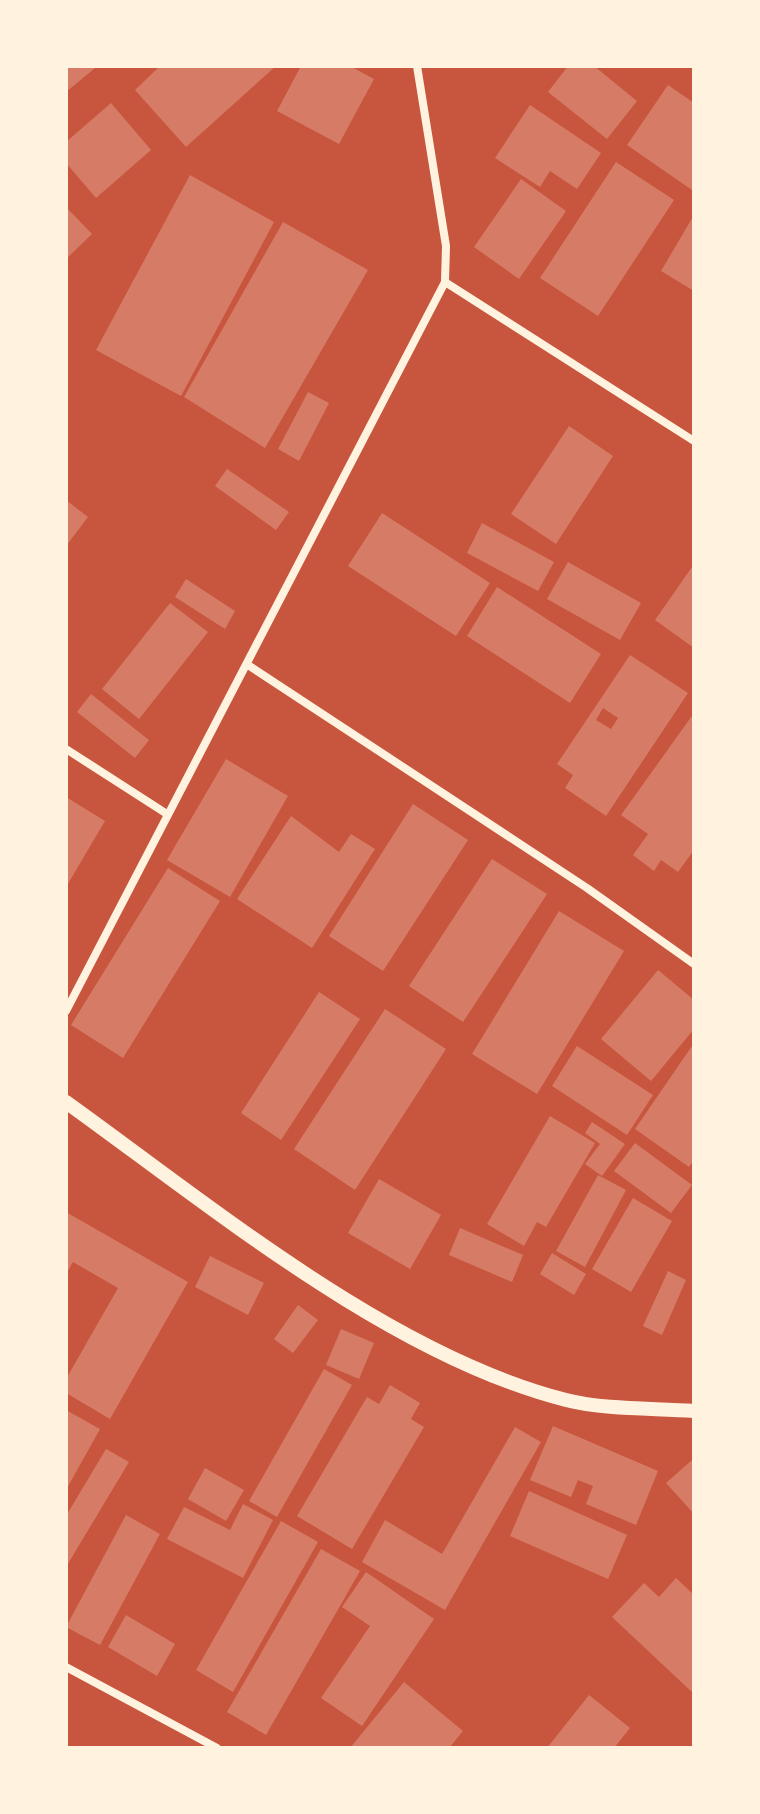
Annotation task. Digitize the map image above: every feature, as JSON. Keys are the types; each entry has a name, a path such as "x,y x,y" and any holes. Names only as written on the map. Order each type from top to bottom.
{"street":[{"path":"66,1011 445,282 446,246 417,66"},
{"path":"445,282 694,441"},
{"path":"248,665 587,888 694,964"},
{"path":"66,749 167,814"},
{"path":"66,1102 258,1239 417,1340 507,1381 569,1401 694,1411"},
{"path":"66,1667 217,1748"}],"building":[{"path":"66,66 94,66 95,68 66,92"},
{"path":"160,66 276,66 186,147 135,90"},
{"path":"301,66 350,66 374,79 339,144 277,111"},
{"path":"568,66 594,66 637,101 607,139 548,92"},
{"path":"668,85 694,103 692,190 627,145"},
{"path":"111,103 151,150 96,198 66,163 66,142"},
{"path":"530,105 601,153 577,189 550,171 540,187 495,158"},
{"path":"616,162 674,200 598,316 540,278"},
{"path":"190,175 274,222 181,396 96,350"},
{"path":"521,179 566,211 519,279 474,247"},
{"path":"66,207 92,234 66,259"},
{"path":"694,215 694,291 661,271"},
{"path":"283,222 368,270 265,448 184,397"},
{"path":"308,392 329,403 299,461 278,449"},
{"path":"569,426 613,456 556,544 511,514"},
{"path":"227,469 289,512 276,530 215,486"},
{"path":"66,500 88,517 66,546"},
{"path":"382,513 490,583 456,636 348,566"},
{"path":"482,523 554,562 538,591 467,553"},
{"path":"568,562 641,603 620,640 547,599"},
{"path":"694,564 694,648 655,620"},
{"path":"186,579 235,611 225,629 175,597"},
{"path":"497,587 601,654 570,703 467,636"},
{"path":"170,603 208,632 139,719 102,689"},
{"path":"630,655 688,693 606,816 565,788 573,775 557,764","holes":["603,708 618,718 611,729 596,720"]},
{"path":"91,694 149,740 135,758 77,712"},
{"path":"694,713 694,850 678,872 661,860 654,871 633,855 648,834 621,815"},
{"path":"226,759 288,796 230,897 167,860"},
{"path":"66,797 105,821 66,887"},
{"path":"413,804 468,840 383,971 329,936"},
{"path":"291,816 339,852 351,834 375,849 312,948 237,899"},
{"path":"492,859 547,894 463,1022 409,986"},
{"path":"168,868 220,901 123,1058 71,1025"},
{"path":"559,911 624,951 537,1094 472,1054"},
{"path":"658,970 694,1000 694,1029 651,1081 601,1039"},
{"path":"319,992 360,1019 281,1140 241,1113"},
{"path":"385,1009 446,1049 355,1190 294,1149"},
{"path":"694,1043 694,1160 689,1167 635,1129"},
{"path":"577,1046 653,1095 627,1135 552,1086"},
{"path":"550,1116 595,1143 546,1227 537,1222 524,1246 487,1224"},
{"path":"592,1122 625,1144 602,1176 585,1164 600,1144 585,1133"},
{"path":"635,1143 692,1185 671,1213 614,1171"},
{"path":"598,1175 626,1190 585,1267 556,1251"},
{"path":"379,1179 441,1215 410,1269 348,1233"},
{"path":"633,1198 672,1221 631,1292 592,1269"},
{"path":"66,1212 188,1282 110,1419 66,1393 66,1379 118,1288 73,1262 66,1274"},
{"path":"460,1228 523,1255 512,1282 449,1255"},
{"path":"552,1253 586,1274 574,1295 540,1274"},
{"path":"210,1256 264,1283 248,1315 195,1287"},
{"path":"668,1271 686,1280 662,1335 643,1326"},
{"path":"298,1305 318,1320 293,1353 274,1339"},
{"path":"341,1329 374,1343 359,1379 326,1365"},
{"path":"324,1369 352,1385 277,1517 249,1501"},
{"path":"390,1385 420,1403 411,1419 424,1427 352,1549 297,1516 367,1397 379,1404"},
{"path":"66,1410 100,1429 66,1490"},
{"path":"553,1426 658,1471 636,1525 586,1504 593,1486 578,1480 571,1497 530,1480"},
{"path":"515,1427 541,1442 445,1610 362,1562 385,1520 442,1554"},
{"path":"106,1449 129,1462 66,1567 66,1516"},
{"path":"692,1460 694,1462 694,1514 666,1483"},
{"path":"205,1468 244,1490 226,1521 188,1499"},
{"path":"529,1491 627,1535 608,1579 510,1536"},
{"path":"243,1504 273,1520 243,1578 167,1539 184,1507 230,1530"},
{"path":"126,1515 160,1534 100,1645 66,1627"},
{"path":"281,1521 318,1542 233,1692 196,1670"},
{"path":"321,1549 360,1571 266,1735 227,1712"},
{"path":"366,1572 434,1619 362,1726 321,1698 370,1626 342,1607"},
{"path":"676,1578 694,1595 694,1694 612,1617 644,1583 659,1597"},
{"path":"126,1615 175,1644 157,1676 108,1647"},
{"path":"404,1682 463,1731 449,1748 350,1748"},
{"path":"589,1695 630,1728 614,1748 547,1748"}]}
